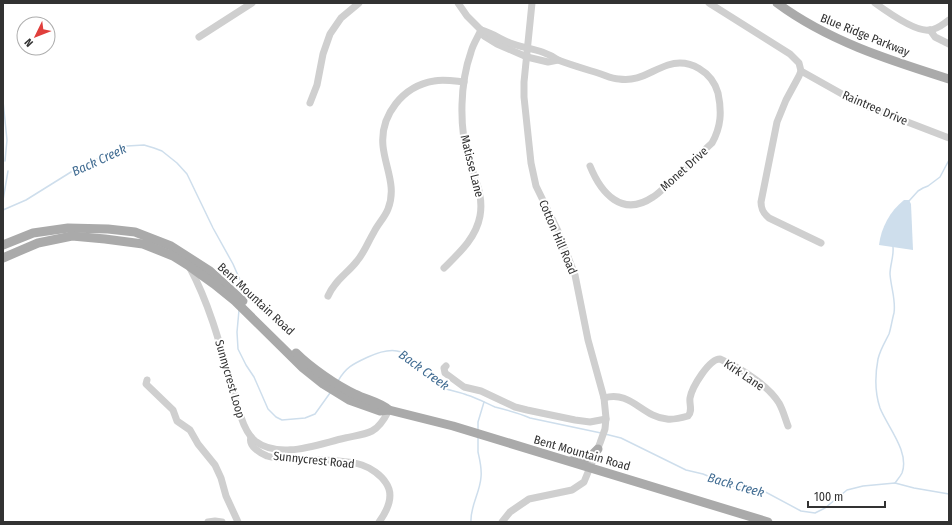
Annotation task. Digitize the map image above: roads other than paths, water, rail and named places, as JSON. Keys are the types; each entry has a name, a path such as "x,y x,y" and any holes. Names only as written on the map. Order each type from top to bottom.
{"main road":[{"name":"Blue Ridge Parkway","path":"777,3 801,20 826,34 875,54 949,79"},
{"name":"Bent Mountain Road","path":"3,245 34,233 68,228 135,232 171,246 209,276 303,368 323,384 349,400 378,407 384,405 389,410 453,426 768,522"},
{"name":"Bent Mountain Road","path":"3,258 38,243 72,236 143,244 172,256 209,276"},
{"path":"567,461 589,458 598,450"}],"street":[{"path":"199,37 252,3"},
{"path":"310,102 317,85 322,54 330,34 341,18 359,3"},
{"name":"Monet Drive","path":"458,3 467,16 481,30 484,36 497,44 527,57 548,62 558,60"},
{"name":"Cotton Hill Road","path":"502,522 510,512 529,499 572,490 584,482 598,450 605,429 606,419 604,398 588,340 575,275 558,231 540,195 533,175 524,97 532,3"},
{"name":"Raintree Drive","path":"709,3 790,54 799,63 801,71 858,103 949,138"},
{"path":"875,3 891,15 920,29 935,29 949,20"},
{"name":"Monet Drive","path":"481,30 510,43 528,47 550,55 558,60 618,79 634,79 644,77 669,65 687,64 698,67 707,74 717,91 720,105 721,119 718,133 712,143 653,198 638,204 629,205 617,202 596,182 590,166"},
{"name":"Matisse Lane","path":"444,268 467,244 473,235 480,217 480,188 469,159 464,134 463,106 464,82 470,52 481,30"},
{"path":"930,30 935,37 949,44"},
{"path":"801,71 800,76 777,122 760,202 765,215 769,218 821,244"},
{"path":"328,296 336,282 359,259 388,209 391,182 384,153 383,140 385,123 393,107 405,94 427,82 443,80 464,82"},
{"name":"Sunnycrest Loop","path":"189,266 200,286 210,311 233,394 245,427 251,437"},
{"name":"Kirk Lane","path":"604,398 612,396 624,397 647,412 662,419 674,419 688,416 691,412 690,398 696,384 711,363 718,358 746,373 772,394 781,407 788,426"},
{"path":"446,366 444,368 445,373 462,386 481,391 515,407 590,422 606,419"},
{"path":"147,380 146,384 173,410 177,421 190,430 198,444 215,465 221,478 226,496 238,522"},
{"path":"251,437 256,442 278,449 286,450 304,448 371,432 383,422 389,410"},
{"name":"Sunnycrest Road","path":"251,437 253,447 269,456 351,463 364,465 376,472 388,485 390,494 388,508 379,522"},
{"path":"208,522 222,522"}],"water":[{"path":"904,200 909,200 911,204 913,250 879,245 887,220 894,209"}],"waterway":[{"path":"3,101 7,140 5,161"},
{"name":"Back Creek","path":"3,210 26,200 79,167 127,146 144,145 154,148 162,151 177,163 187,174 213,228 233,264 240,280 240,294"},
{"path":"909,201 918,191 940,177 949,160"},
{"path":"3,200 8,171"},
{"path":"893,247 890,274 894,299 894,313 889,334 881,349 878,359 876,384 880,408 897,439 903,457 904,465 902,473 895,483"},
{"name":"Back Creek","path":"239,310 237,332 238,349 254,377 268,409 276,417 282,420 305,418 315,414 330,393"},
{"name":"Back Creek","path":"338,381 350,366 378,353 395,350 414,360 435,382 444,388 471,396 495,407 530,418 601,433"},
{"path":"478,431 478,422 484,402"},
{"name":"Back Creek","path":"605,434 621,438 686,470 703,474 732,486 760,489 801,511 815,513 825,508 847,490 863,486 895,483 949,494"},
{"path":"471,522 472,510 479,489 481,477 478,436"}]}
